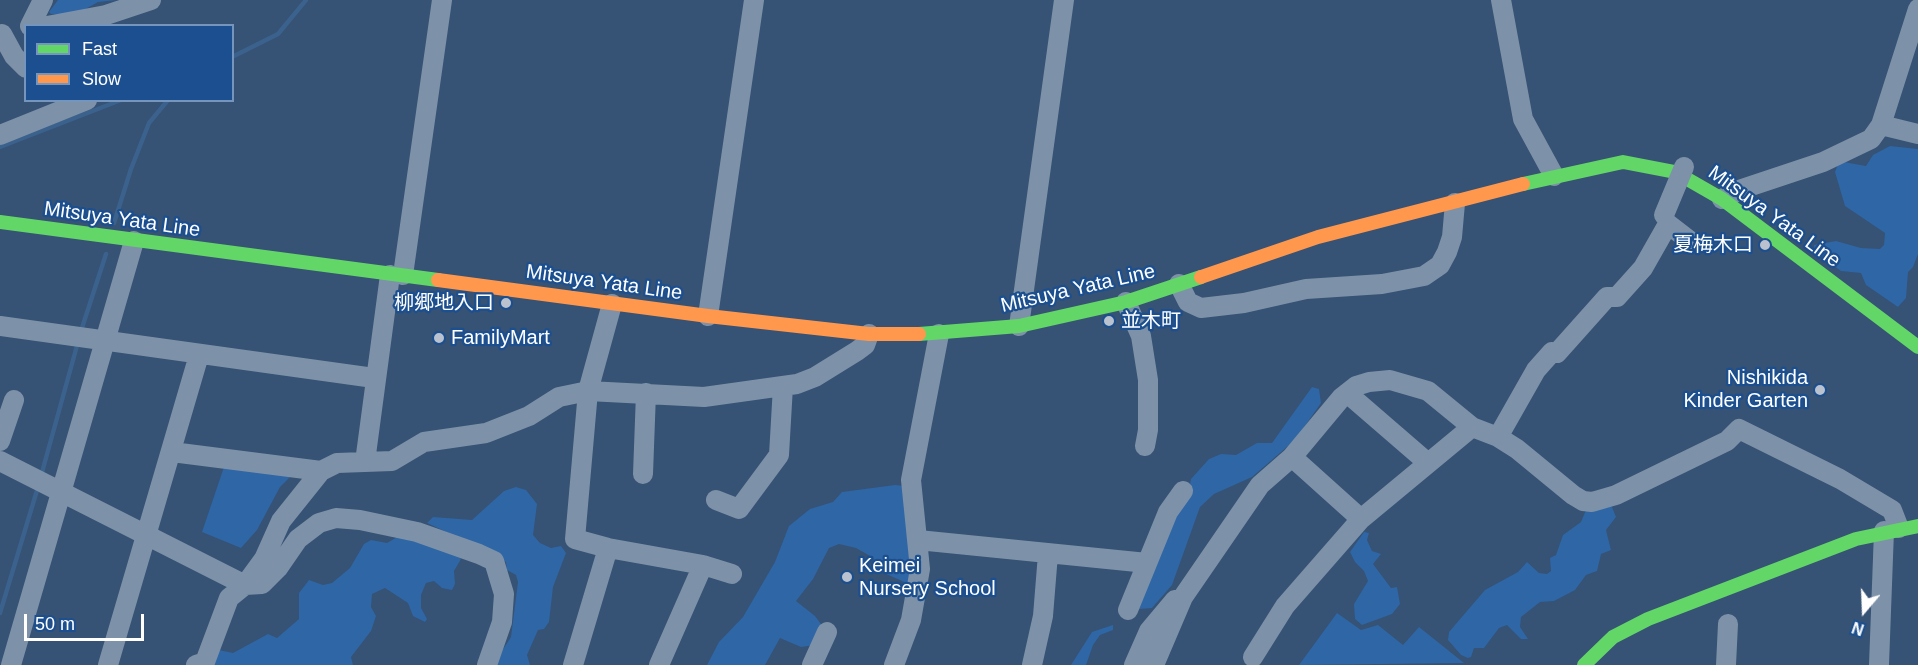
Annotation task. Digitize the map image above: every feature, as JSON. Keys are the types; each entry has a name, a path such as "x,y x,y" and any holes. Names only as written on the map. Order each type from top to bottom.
{"main road":[{"name":"Mitsuya Yata Line","path":"0,222 708,316 869,334 939,334 1019,326 1126,302 1318,237 1554,176 1623,162 1675,172 1722,199 1918,347"},
{"path":"1584,665 1613,637 1648,619 1856,539 1900,528"}],"street":[{"path":"31,24 43,0"},
{"path":"68,24 106,15 151,0"},
{"path":"365,462 374,378 397,275 442,0"},
{"path":"708,316 754,0"},
{"path":"1019,326 1064,0"},
{"path":"1502,0 1523,119 1554,176"},
{"path":"1722,199 1742,189 1823,162 1866,143 1881,125 1918,9"},
{"path":"24,28 1,34 14,56 24,66"},
{"path":"0,135 53,107 80,102"},
{"path":"1881,125 1918,134"},
{"path":"1664,215 1684,167"},
{"path":"1179,284 1188,302 1201,308 1244,303 1306,289 1382,284 1424,276 1440,265 1447,252 1452,237 1455,203"},
{"path":"1498,437 1536,370 1552,352 1557,353 1607,297 1617,297 1643,268 1668,224 1690,241"},
{"path":"11,665 134,241"},
{"path":"1126,302 1141,336 1148,380 1148,430 1145,446"},
{"path":"612,304 588,391 575,539 608,548 703,565 732,574"},
{"path":"0,326 374,378"},
{"path":"196,665 205,662 229,598 245,585 264,559 280,520 321,471 337,463 392,461 424,442 486,433 529,416 559,397 588,391 704,397 783,386 815,377 865,345 869,334"},
{"path":"894,665 911,620 920,569 911,480 939,334"},
{"path":"108,665 199,355"},
{"path":"1154,665 1183,597 1260,485 1292,457 1347,393 1369,382 1390,380 1428,391 1472,427 1498,437 1545,470 1573,495 1592,502 1616,495 1727,441 1739,429 1840,479 1892,510 1900,528 1879,665"},
{"path":"716,500 739,508 779,455 783,386"},
{"path":"643,474 646,393"},
{"path":"1347,393 1428,463"},
{"path":"0,441 14,400"},
{"path":"1253,657 1285,606 1361,519 1472,427"},
{"path":"172,452 321,471"},
{"path":"1292,457 1361,519"},
{"path":"1,464 63,492 245,585 262,584 278,568 298,539 319,523 336,518 360,520 417,532 494,561 504,594 502,622 487,665"},
{"path":"1128,610 1168,512 1183,490"},
{"path":"918,540 1147,563"},
{"path":"573,665 608,548"},
{"path":"1032,665 1042,616 1048,554"},
{"path":"659,665 703,565"},
{"path":"1134,665 1149,631 1172,601 1183,597"},
{"path":"1726,665 1728,624"},
{"path":"812,665 827,632"}],"shaded area":[{"path":"58,0 117,0 98,2 75,15 51,14 49,12"},
{"path":"1890,146 1918,149 1918,254 1913,267 1908,272 1906,298 1898,307 1866,285 1861,273 1841,271 1820,256 1815,251 1814,245 1836,241 1861,248 1880,249 1884,245 1885,233 1845,206 1835,172 1838,164 1844,162 1866,166 1873,155"},
{"path":"1312,387 1319,389 1321,403 1295,440 1252,477 1214,494 1200,507 1172,585 1152,608 1139,609 1152,562 1188,494 1191,479 1209,459 1221,454 1236,455 1257,443 1272,443"},
{"path":"226,461 293,474 280,487 257,530 241,548 202,532"},
{"path":"895,485 904,486 913,522 911,585 884,573 872,557 856,548 839,544 829,548 813,579 796,601 815,616 824,628 815,645 801,647 780,638 765,665 707,665 719,642 743,617 775,562 789,526 810,509 833,502 842,492"},
{"path":"516,487 526,490 537,504 533,535 540,543 551,548 561,546 566,553 553,587 549,622 544,629 538,630 527,655 530,665 493,665 511,637 518,582 516,575 507,570 506,562 494,554 427,523 433,517 472,520 504,491"},
{"path":"1604,504 1612,507 1616,517 1606,530 1611,550 1601,554 1597,571 1586,575 1575,590 1554,601 1540,602 1521,617 1520,627 1528,639 1521,639 1507,625 1499,628 1484,648 1474,648 1471,657 1461,655 1448,640 1449,632 1485,590 1518,572 1527,562 1539,573 1547,574 1551,571 1550,558 1556,555 1563,535 1581,522 1586,510"},
{"path":"1364,532 1369,533 1367,540 1372,551 1381,554 1373,564 1391,588 1397,587 1400,604 1392,614 1362,625 1355,619 1354,604 1368,581 1364,571 1355,562 1350,552"},
{"path":"399,536 454,551 461,559 454,571 455,584 452,590 442,588 434,581 426,583 421,595 421,608 427,619 425,622 413,616 408,603 385,588 372,594 371,607 376,616 371,631 351,657 353,665 194,665 219,650 233,653 268,634 277,638 299,619 299,593 309,580 323,585 332,583 350,568 364,544 371,540 387,543"},
{"path":"1337,613 1361,630 1378,625 1403,645 1419,627 1464,663 1299,665"},
{"path":"1113,625 1113,630 1100,635 1093,645 1086,665 1071,665 1092,632"}],"waterway":[{"path":"234,56 278,34 306,0"},
{"path":"0,147 116,102"},
{"path":"114,223 149,123 166,102"},
{"path":"81,331 106,254"},
{"path":"41,476 78,342"},
{"path":"0,613 38,487"}],"traffic: fast":[{"path":"1523,184 1623,162 1675,172 1722,199 1918,347"},
{"path":"0,222 438,280"},
{"path":"919,334 1019,326 1126,302 1201,277"},
{"path":"1584,665 1613,637 1648,619 1856,539 1918,526"}],"traffic: slow":[{"path":"1201,277 1318,237 1523,184"},
{"path":"438,280 708,316 869,334 919,334"}],"place":[{"name":"夏梅木口","path":"1765,245"},
{"name":"柳郷地入口","path":"506,303"},
{"name":"並木町","path":"1109,321"},
{"name":"FamilyMart","path":"439,338"},
{"name":"Nishikida Kinder Garten","path":"1820,390"},
{"name":"Keimei Nursery School","path":"847,577"}]}
